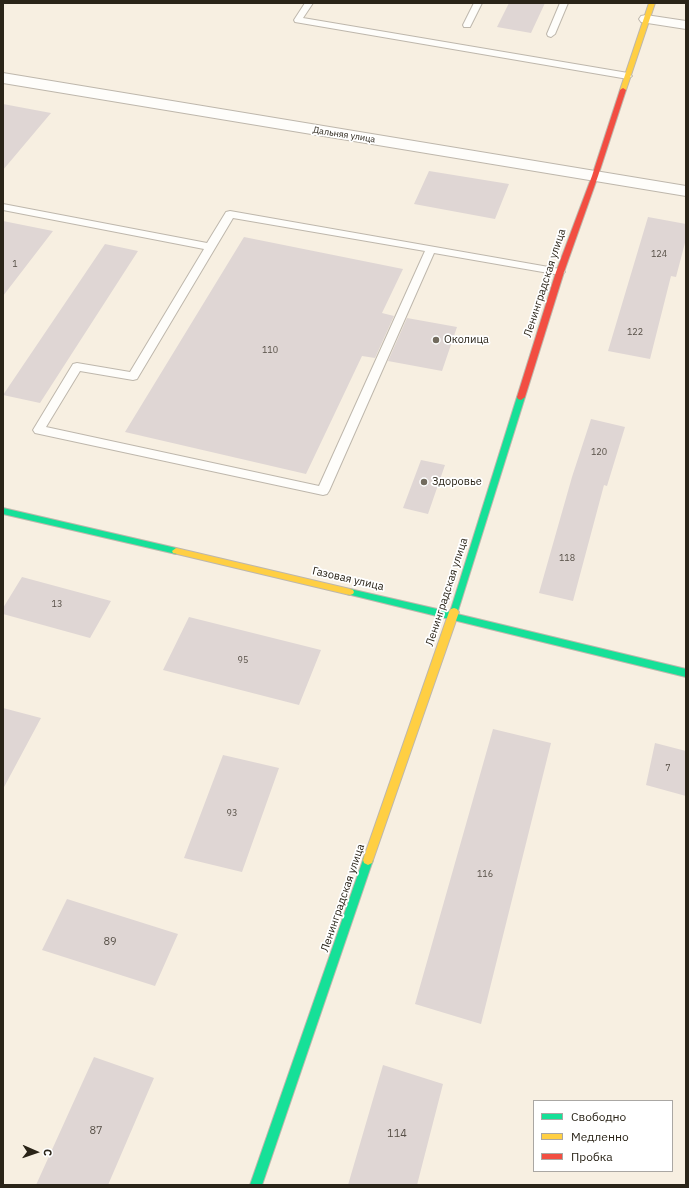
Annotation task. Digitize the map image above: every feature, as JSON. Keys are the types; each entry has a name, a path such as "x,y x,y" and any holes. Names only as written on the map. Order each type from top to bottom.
{"street":[{"name":"Ленинградская улица","path":"256,1185 453,616 560,272 652,3"},
{"path":"646,19 686,24"},
{"name":"Дальняя улица","path":"3,78 686,191"},
{"name":"Газовая улица","path":"3,510 453,616 686,673"}],"lane":[{"path":"309,3 298,20 628,76"},
{"path":"467,25 478,3"},
{"path":"551,34 564,3"},
{"path":"3,206 209,247"},
{"path":"431,249 323,491 39,430 77,367 133,376 230,214 431,249 560,272"}],"building":[{"path":"509,3 545,3 531,33 497,27"},
{"path":"3,104 51,113 3,170"},
{"path":"429,171 509,184 495,219 414,204"},
{"path":"648,217 686,224 686,239 676,277 671,276 650,359 608,351"},
{"path":"3,221 53,231 3,296"},
{"path":"244,237 403,269 382,313 394,316 375,358 362,356 306,474 125,432"},
{"path":"105,244 138,251 40,403 3,395"},
{"path":"407,318 457,327 442,371 388,361"},
{"path":"591,419 625,427 607,486 604,485 573,601 539,593 572,477"},
{"path":"421,460 445,465 428,514 403,508"},
{"path":"22,577 111,601 90,638 3,614 3,608"},
{"path":"189,617 321,650 299,705 163,670"},
{"path":"3,708 41,718 3,789"},
{"path":"493,729 551,743 481,1024 415,1004"},
{"path":"655,743 686,751 686,796 646,785"},
{"path":"223,755 279,768 242,872 184,858"},
{"path":"67,899 178,934 155,986 42,950"},
{"path":"94,1057 154,1078 108,1185 36,1185"},
{"path":"383,1065 443,1084 417,1185 348,1185"}],"traffic: fast":[{"path":"454,612 521,397"},
{"path":"3,511 176,551"},
{"path":"350,592 686,673"},
{"path":"256,1185 368,860"}],"traffic: slow":[{"path":"623,90 652,3"},
{"path":"176,551 350,592"},
{"path":"368,860 454,612"}],"traffic: jam":[{"path":"521,397 560,272 595,176 623,90"}],"place":[{"name":"Околица","path":"436,340"},
{"name":"Здоровье","path":"424,482"}]}
